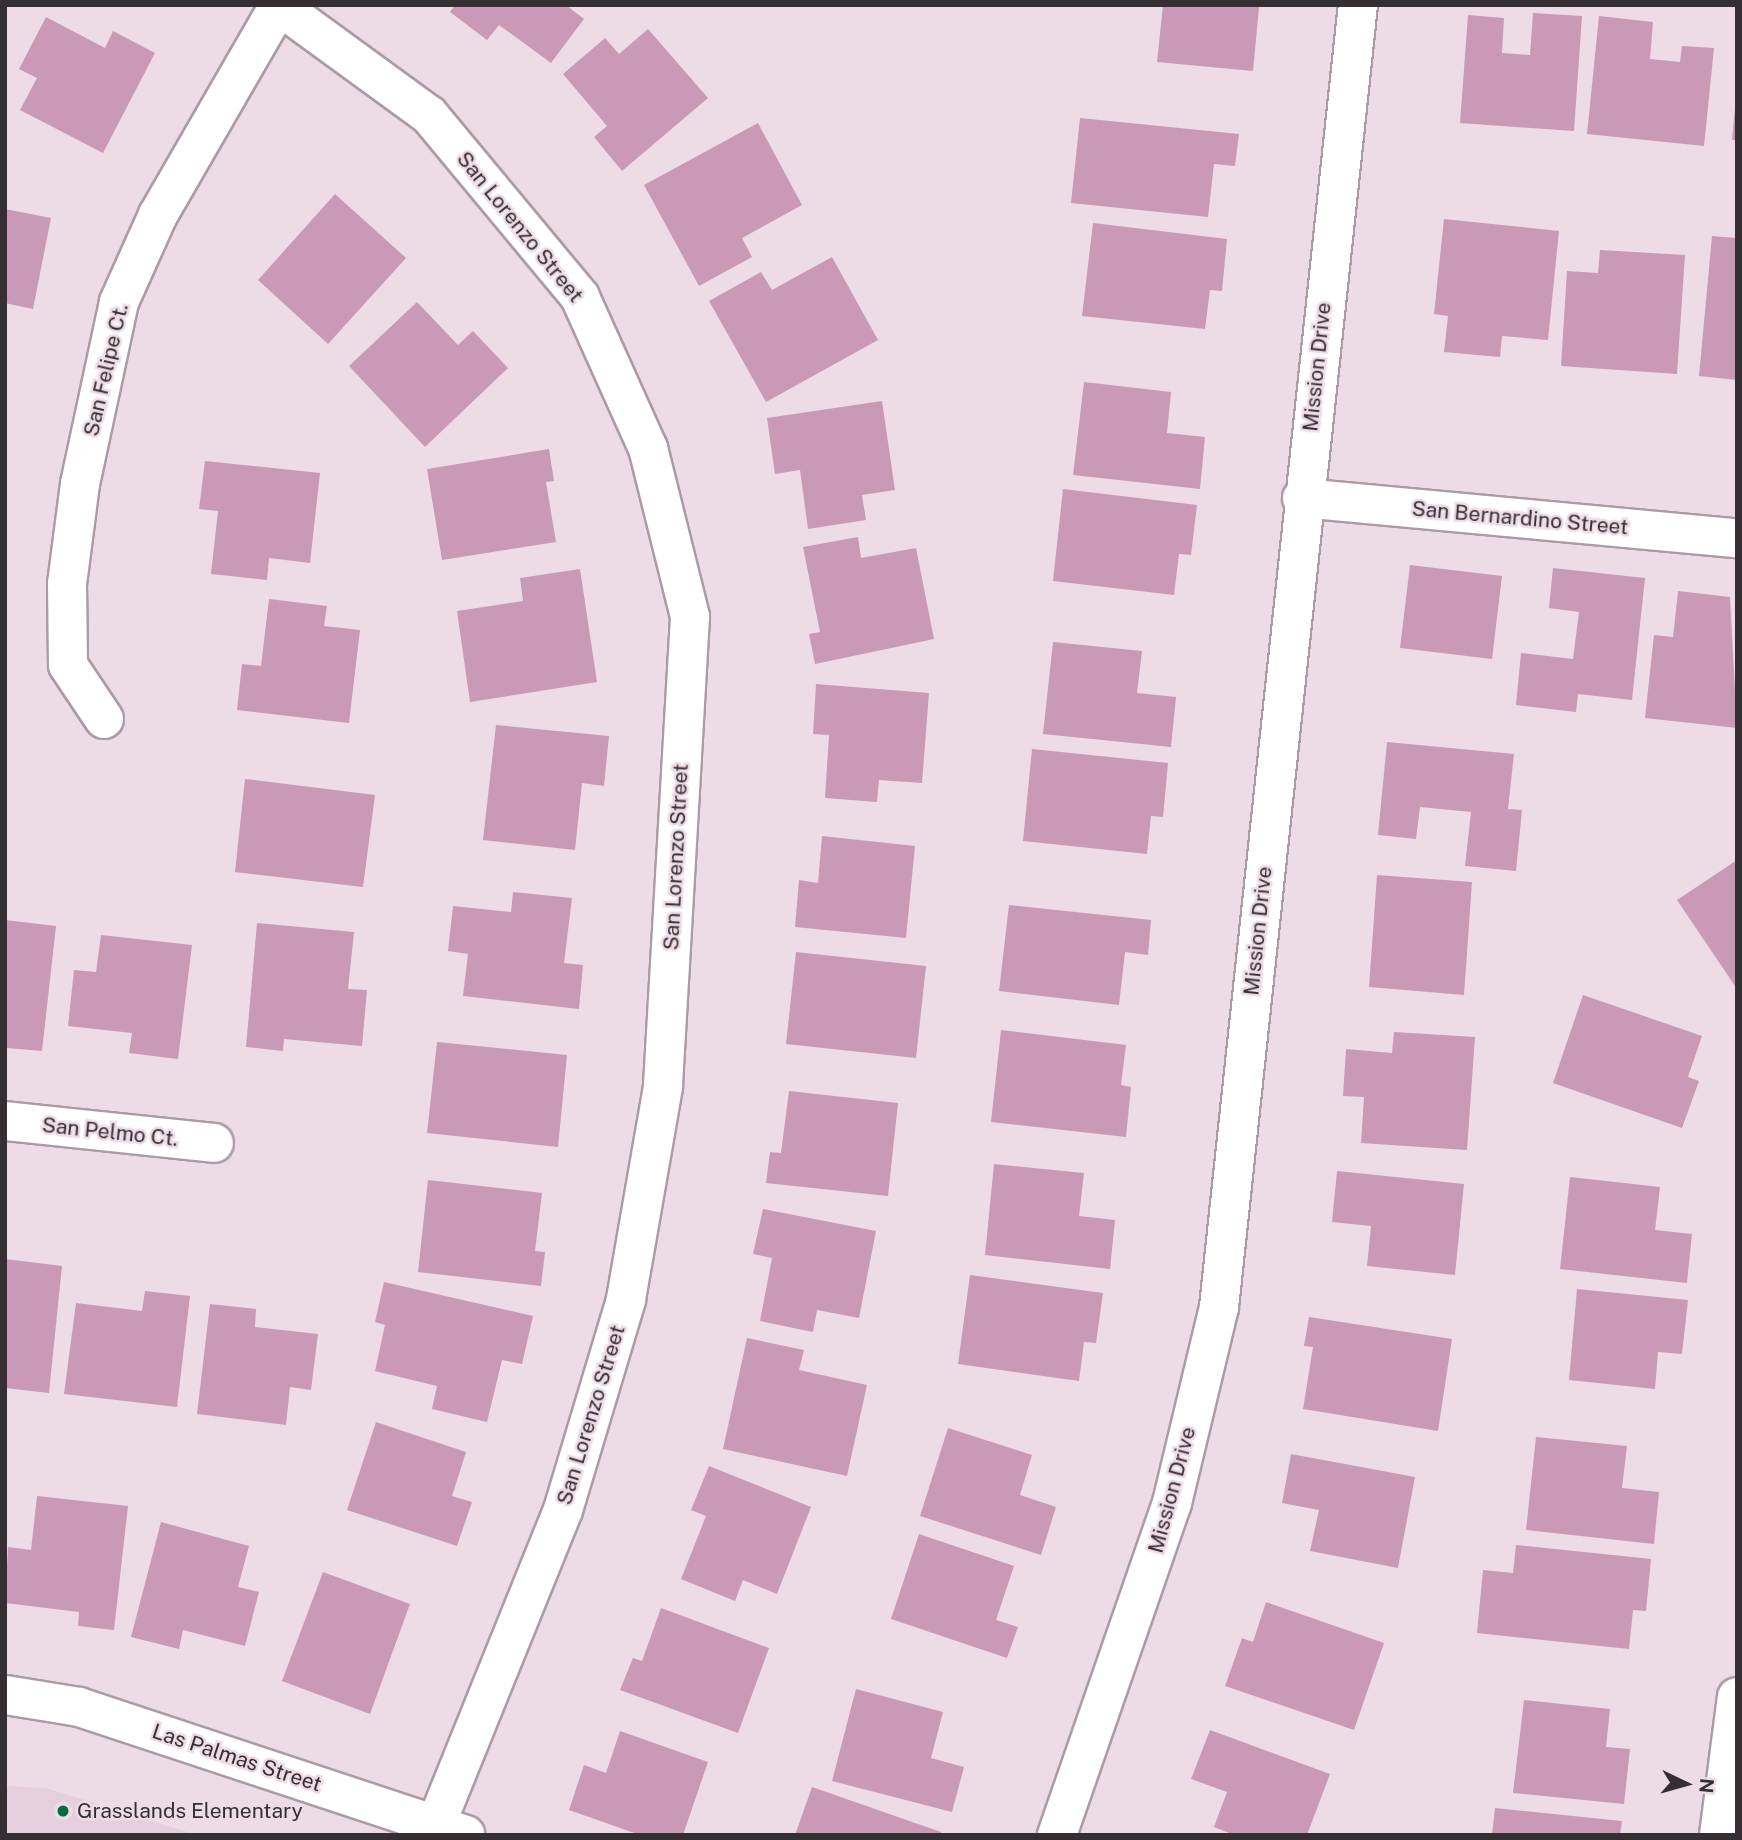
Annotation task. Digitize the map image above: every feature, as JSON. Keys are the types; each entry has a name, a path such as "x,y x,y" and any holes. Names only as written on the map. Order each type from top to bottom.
{"street":[{"name":"San Felipe Ct.","path":"104,719 68,666 67,584 80,484 119,302 158,215 279,5"},
{"name":"San Lorenzo Street","path":"279,5 429,115 580,297 648,448 690,617 663,1087 626,1300 564,1510 451,1828"},
{"name":"Mission Drive","path":"1057,1835 1172,1503 1219,1307 1303,499 1359,5"},
{"name":"San Bernardino Street","path":"1303,499 1737,538"},
{"name":"San Pelmo Ct.","path":"5,1121 214,1143"},
{"name":"Las Palmas Street","path":"5,1695 79,1707 451,1828"},
{"path":"1718,1835 1737,1697"}],"shaded area":[{"name":"Grasslands Elementary","path":"5,1786 46,1788 197,1835 5,1835"}],"building":[{"path":"455,5 566,5 584,19 551,63 499,25 487,40 450,12"},
{"path":"1163,5 1259,7 1253,71 1157,62"},
{"path":"1533,13 1582,16 1574,131 1460,123 1468,15 1504,18 1502,53 1530,55"},
{"path":"1599,16 1653,22 1650,59 1680,62 1682,46 1714,48 1704,146 1587,134"},
{"path":"46,17 105,48 113,31 155,53 103,153 20,110 37,78 19,69"},
{"path":"648,29 708,98 622,171 594,137 607,126 563,74 605,38 619,54"},
{"path":"1735,107 1737,140 1732,140"},
{"path":"1080,118 1239,134 1235,166 1214,164 1208,217 1071,203"},
{"path":"758,123 802,205 742,238 752,257 699,286 644,185"},
{"path":"335,194 406,258 328,344 258,280"},
{"path":"5,209 51,218 33,309 5,303"},
{"path":"1444,219 1559,231 1548,340 1502,336 1500,357 1444,352 1448,316 1434,314"},
{"path":"1093,223 1227,239 1222,291 1210,290 1205,329 1082,316"},
{"path":"1712,236 1737,238 1737,380 1699,376"},
{"path":"1600,250 1685,255 1677,374 1561,366 1567,271 1598,273"},
{"path":"832,257 878,340 766,402 709,301 761,272 772,290"},
{"path":"417,302 458,345 473,331 508,368 425,447 349,366"},
{"path":"1084,382 1171,392 1167,433 1205,437 1200,489 1073,475"},
{"path":"882,401 895,490 862,495 866,520 808,529 800,470 775,474 767,418"},
{"path":"549,449 554,481 546,482 556,542 442,560 427,469"},
{"path":"205,461 320,473 310,563 269,558 267,580 211,574 218,511 199,509"},
{"path":"1063,489 1197,505 1191,555 1179,554 1174,595 1053,581"},
{"path":"858,537 861,558 916,548 934,639 815,664 809,634 820,632 803,547"},
{"path":"1410,565 1502,576 1492,659 1400,648"},
{"path":"1553,568 1645,578 1632,700 1578,694 1576,712 1516,705 1521,653 1573,659 1579,612 1549,608"},
{"path":"580,569 597,682 470,702 457,611 523,601 520,578"},
{"path":"1678,591 1730,597 1737,728 1645,718 1654,635 1673,637"},
{"path":"269,599 327,606 324,626 360,630 349,723 237,710 242,664 261,666"},
{"path":"1053,642 1142,651 1137,693 1176,697 1171,747 1043,734"},
{"path":"816,684 929,693 922,783 879,780 877,802 825,798 829,735 813,734"},
{"path":"496,725 609,736 604,786 582,783 575,850 483,840"},
{"path":"1387,742 1514,754 1508,809 1522,810 1516,871 1465,866 1471,812 1420,807 1416,839 1378,835"},
{"path":"1032,749 1168,763 1163,817 1151,816 1147,854 1023,841"},
{"path":"245,779 375,795 363,887 235,872"},
{"path":"822,836 915,846 906,938 795,927 799,880 818,883"},
{"path":"1737,860 1737,989 1677,900"},
{"path":"1377,875 1472,882 1464,995 1369,987"},
{"path":"513,892 572,898 564,963 583,965 579,1009 463,996 468,954 448,951 453,906 511,912"},
{"path":"1009,905 1151,920 1148,955 1125,952 1119,1005 999,991"},
{"path":"5,920 56,926 42,1051 7,1048"},
{"path":"257,923 354,932 348,989 367,990 362,1046 284,1039 283,1051 246,1047"},
{"path":"101,935 192,945 178,1059 129,1053 132,1033 68,1026 74,970 96,972"},
{"path":"796,952 926,966 916,1058 786,1044"},
{"path":"1583,995 1702,1036 1688,1077 1699,1081 1682,1128 1553,1083"},
{"path":"1001,1030 1126,1045 1121,1085 1131,1087 1126,1137 991,1122"},
{"path":"1394,1032 1475,1037 1467,1150 1361,1143 1364,1097 1343,1096 1346,1049 1392,1053"},
{"path":"437,1042 567,1055 558,1147 427,1133"},
{"path":"789,1091 898,1103 888,1196 766,1183 770,1152 781,1153"},
{"path":"994,1164 1084,1173 1079,1216 1115,1220 1110,1269 985,1255"},
{"path":"1337,1171 1464,1184 1455,1275 1367,1266 1371,1226 1332,1222"},
{"path":"1570,1177 1660,1187 1655,1230 1692,1234 1687,1283 1560,1269"},
{"path":"428,1180 542,1193 535,1251 545,1252 541,1286 418,1272"},
{"path":"763,1209 876,1231 859,1318 817,1310 813,1332 760,1321 772,1258 753,1254"},
{"path":"5,1259 62,1266 49,1393 5,1388"},
{"path":"970,1275 1103,1293 1096,1343 1084,1342 1079,1381 958,1364"},
{"path":"384,1282 533,1316 522,1364 502,1360 487,1422 432,1409 437,1386 375,1371 385,1325 375,1322"},
{"path":"1577,1289 1688,1300 1682,1354 1658,1352 1655,1389 1569,1380"},
{"path":"145,1291 190,1296 177,1407 64,1394 76,1303 142,1311"},
{"path":"210,1304 256,1309 255,1327 318,1334 311,1390 290,1387 286,1425 197,1414"},
{"path":"1309,1317 1452,1339 1438,1431 1303,1409 1313,1347 1304,1346"},
{"path":"747,1338 804,1350 799,1370 867,1385 847,1476 723,1449"},
{"path":"376,1422 466,1452 452,1496 472,1502 457,1546 347,1510"},
{"path":"948,1428 1032,1455 1020,1495 1056,1507 1041,1555 920,1516"},
{"path":"1536,1437 1627,1446 1622,1488 1659,1492 1654,1544 1526,1530"},
{"path":"1291,1454 1415,1477 1398,1568 1310,1551 1319,1510 1282,1503"},
{"path":"709,1466 811,1507 777,1594 743,1580 735,1601 681,1579 706,1516 691,1510"},
{"path":"37,1496 128,1506 114,1630 78,1626 79,1612 5,1603 8,1547 31,1550"},
{"path":"161,1522 249,1546 238,1587 259,1592 245,1646 183,1630 179,1649 131,1637"},
{"path":"919,1534 1014,1566 996,1620 1018,1627 1007,1658 891,1619"},
{"path":"1516,1545 1651,1559 1646,1611 1633,1610 1629,1649 1477,1633 1483,1570 1513,1573"},
{"path":"323,1572 410,1604 370,1714 282,1681"},
{"path":"1266,1602 1384,1643 1354,1730 1225,1686 1242,1638 1253,1642"},
{"path":"661,1608 769,1648 738,1733 620,1690 633,1658 642,1661"},
{"path":"856,1689 943,1712 931,1758 964,1767 952,1812 832,1781"},
{"path":"1524,1700 1610,1709 1606,1747 1630,1749 1624,1804 1513,1793"},
{"path":"1210,1730 1330,1774 1307,1835 1234,1835 1214,1827 1227,1792 1191,1779"},
{"path":"620,1731 708,1762 683,1835 640,1835 569,1810 584,1765 606,1773"},
{"path":"812,1787 941,1832 940,1835 795,1835"},
{"path":"1495,1808 1622,1821 1620,1835 1492,1835"}],"place":[{"name":"Grasslands Elementary","path":"63,1811"}]}
